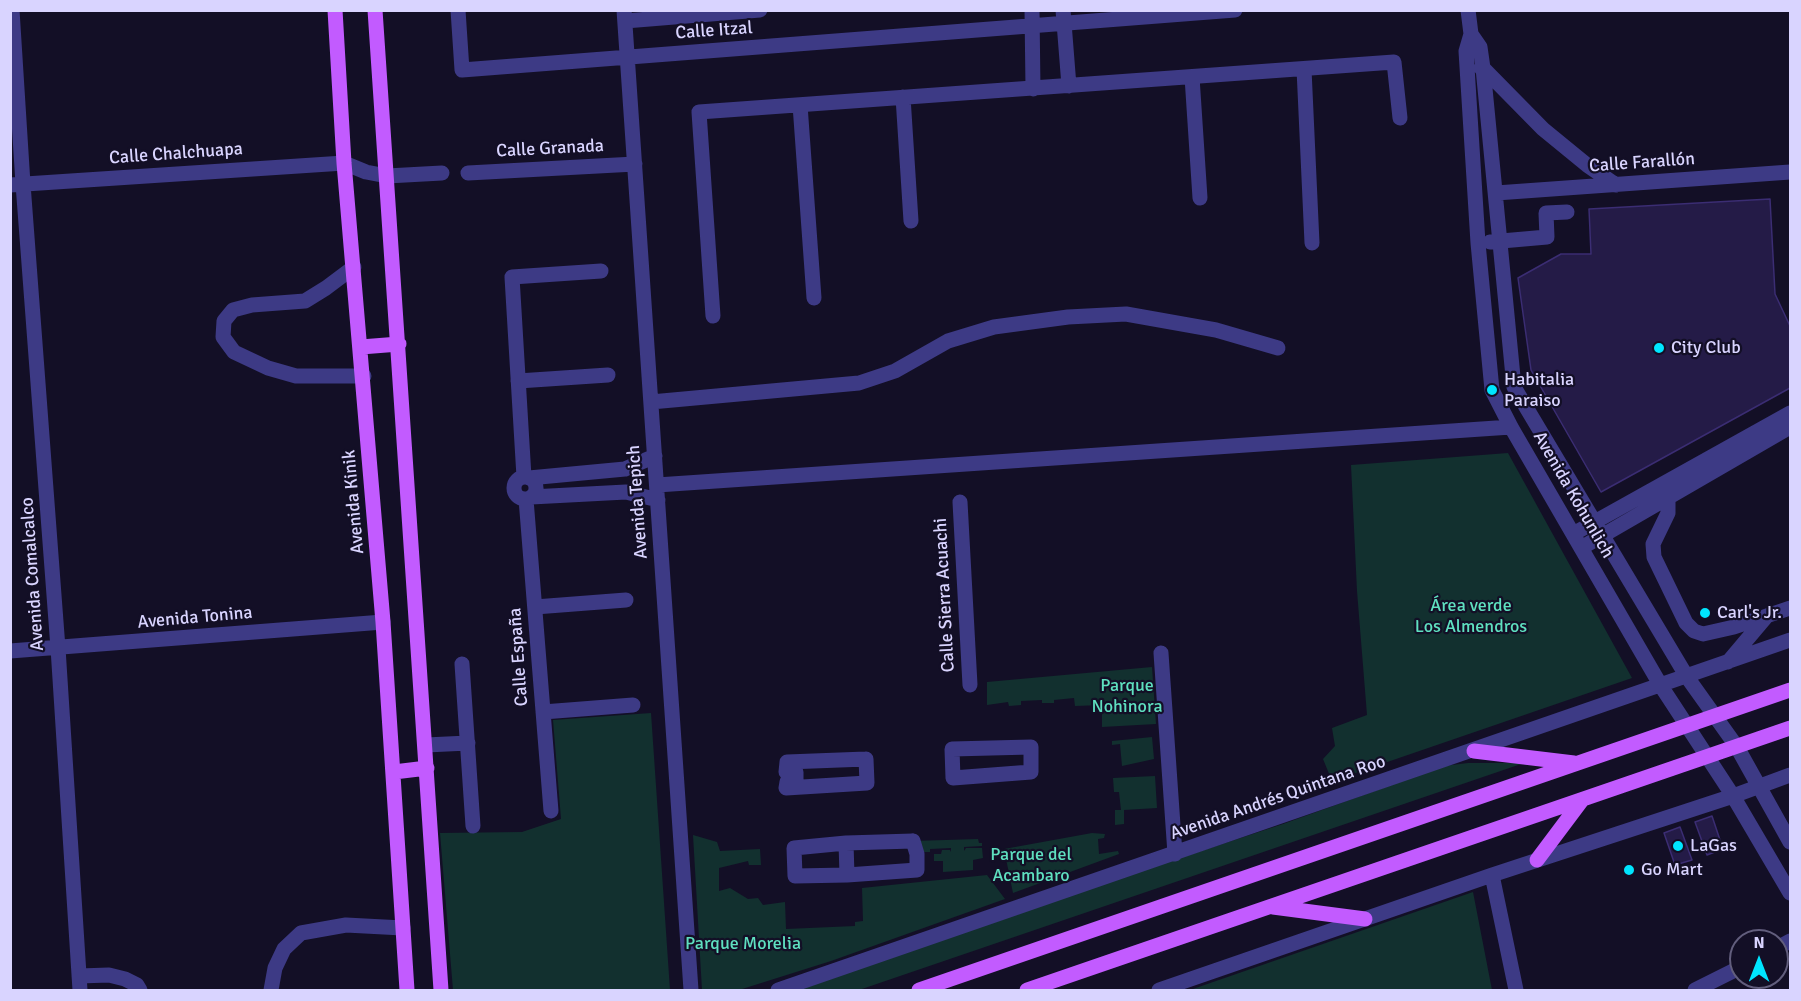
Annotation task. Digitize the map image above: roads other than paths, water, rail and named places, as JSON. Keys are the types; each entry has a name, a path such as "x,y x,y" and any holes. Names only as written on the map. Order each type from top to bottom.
{"main road":[{"name":"Avenida Kinik","path":"335,10 344,163 364,376 383,622 407,990"},
{"path":"375,10 441,990"},
{"path":"361,348 399,344"},
{"path":"919,990 1791,690"},
{"path":"1027,990 1791,728"},
{"path":"1474,751 1577,764"},
{"path":"394,772 427,768"},
{"path":"1537,860 1582,800"},
{"path":"1270,907 1365,919"}],"street":[{"name":"Avenida Comalcalco","path":"12,10 17,184 58,648 80,983"},
{"name":"Calle Itzal","path":"458,10 462,70 628,57 1032,18 1235,10"},
{"name":"Calle Itzal","path":"625,16 760,10"},
{"name":"Avenida Kohunlich","path":"1468,10 1471,34 1466,51 1475,69 1496,193 1514,387 1687,677 1737,747 1789,840"},
{"name":"Avenida Tepich","path":"625,16 691,990"},
{"path":"1063,17 1069,86"},
{"path":"1032,18 1033,88"},
{"path":"713,316 699,112 1395,62 1400,118"},
{"path":"1304,69 1312,243"},
{"path":"1475,69 1543,129 1616,185"},
{"name":"Avenida Kohunlich","path":"1475,69 1478,243 1492,390 1511,427 1661,686 1708,756 1791,893"},
{"path":"1192,77 1200,198"},
{"path":"903,98 911,221"},
{"path":"800,105 814,298"},
{"name":"Calle Chalchuapa","path":"17,184 344,163"},
{"path":"344,163 366,172 387,176 442,173"},
{"name":"Calle Granada","path":"468,173 635,164"},
{"name":"Calle Farallón","path":"1496,193 1791,172"},
{"path":"1478,243 1547,237 1546,213 1567,212"},
{"path":"354,267 304,301 252,305 233,310 224,321 223,337 234,352 268,368 296,375 364,376"},
{"name":"Calle España","path":"550,811 528,498 519,497 515,491 518,480 527,477 512,277 601,271"},
{"path":"651,402 860,383 895,371 948,341 994,327 1068,317 1126,314 1216,330 1278,348"},
{"path":"518,381 608,375"},
{"path":"1573,534 1595,521 1679,483 1781,428 1791,413"},
{"path":"528,498 626,492 657,493 1511,427"},
{"path":"527,477 625,469 655,456"},
{"path":"547,475 548,497"},
{"path":"1581,548 1668,498 1679,483"},
{"path":"1668,498 1668,513 1653,544 1654,557 1686,623 1694,631 1702,634 1734,627 1791,608"},
{"name":"Calle Sierra Acuachi","path":"960,502 970,685"},
{"path":"535,607 626,600"},
{"path":"1728,662 1766,617"},
{"name":"Avenida Tonina","path":"10,651 383,622"},
{"name":"Avenida Andrés Quintana Roo","path":"778,990 1791,640"},
{"path":"1161,653 1175,854"},
{"path":"462,664 473,826"},
{"path":"543,712 633,705"},
{"path":"426,745 468,743"},
{"path":"1031,747 1031,772 952,778 952,749 1031,747"},
{"path":"866,759 867,783 786,788 787,782 796,782 796,772 786,772 787,762 866,759"},
{"path":"1159,990 1791,775"},
{"path":"1789,840 1791,820"},
{"path":"912,841 917,870 847,875 795,876 794,848 846,843 912,841"},
{"path":"846,843 847,875"},
{"path":"1492,875 1516,990"},
{"path":"271,990 275,968 284,949 301,933 346,926 403,928"},
{"path":"1695,990 1729,973"},
{"path":"80,983 109,975 125,979 137,985 140,990"}],"place":[{"name":"City Club","path":"1659,348"},
{"name":"Habitalia Paraiso","path":"1492,390"},
{"name":"Carl's Jr.","path":"1705,613"},
{"name":"LaGas","path":"1678,846"},
{"name":"Go Mart","path":"1629,870"}],"park label":[{"name":"Área verde Los Almendros","path":"1471,616"},
{"name":"Parque Nohinora","path":"1127,696"},
{"name":"Parque del Acambaro","path":"1031,865"},
{"name":"Parque Morelia","path":"743,944"}]}
